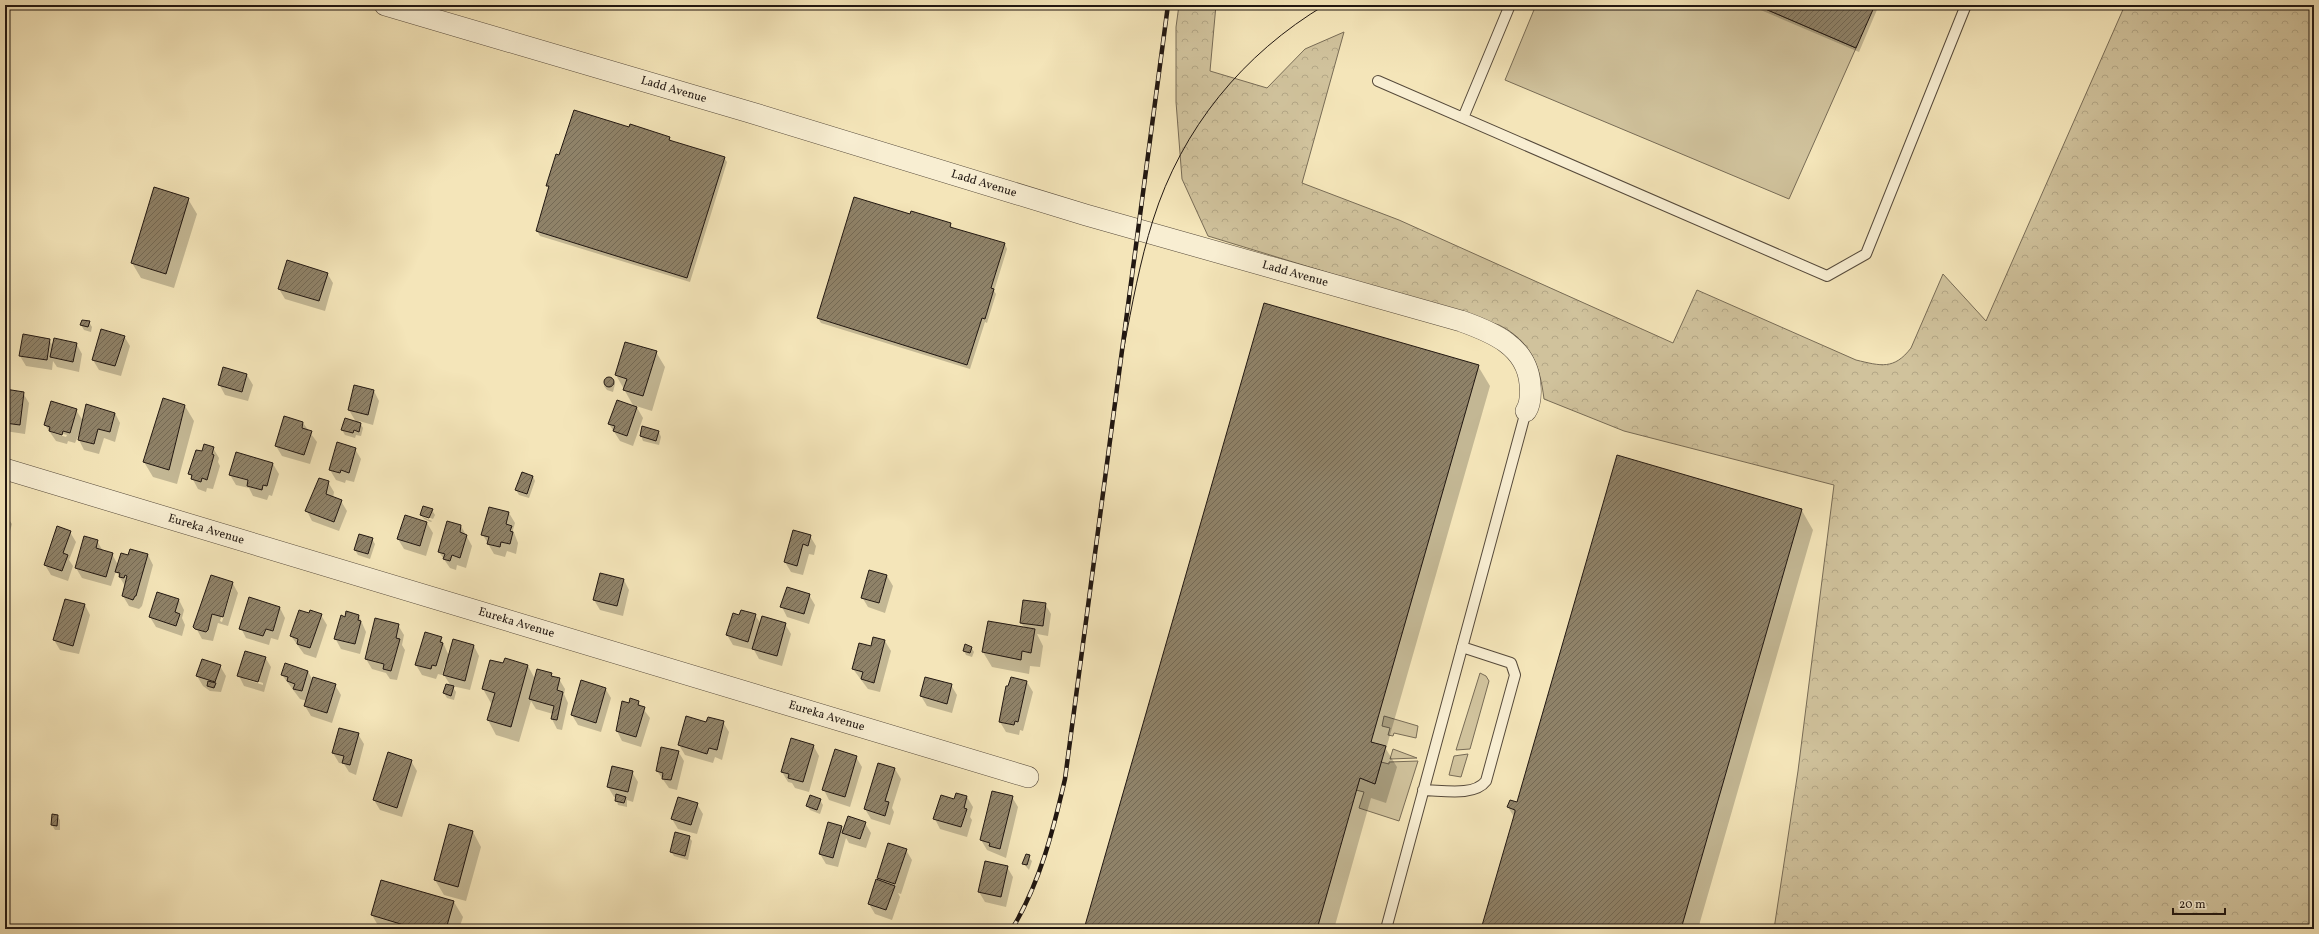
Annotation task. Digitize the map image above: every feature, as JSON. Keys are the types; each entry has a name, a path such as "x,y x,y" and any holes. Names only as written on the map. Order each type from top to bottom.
{"street":[{"name":"Ladd Avenue","path":"385,5 749,112 1086,215 1461,321 1490,332 1509,344 1526,365 1530,378 1531,394 1526,411"},
{"name":"Eureka Avenue","path":"5,469 1028,777"}],"lane":[{"path":"1463,118 1510,5"},
{"path":"1378,81 1827,276 1866,254 1966,5"},
{"path":"1386,929 1526,411"},
{"path":"1423,790 1460,791 1479,788 1486,781 1495,750 1515,675 1511,663 1462,647"}],"green space":[{"path":"1179,5 1216,5 1210,71 1267,88 1305,49 1344,32 1302,183 1399,220 1673,343 1697,290 1856,360 1880,365 1893,363 1899,360 1911,348 1943,274 1986,321 2125,5 2314,5 2314,929 1774,929 1798,771 1834,485 1624,431 1544,399 1540,376 1532,356 1519,339 1510,331 1499,325 1208,236 1182,179 1176,102 1176,27"},
{"path":"1536,5 1756,5 1856,48 1789,199 1505,80"},
{"path":"1480,673 1486,676 1489,681 1470,749 1456,750"},
{"path":"1384,716 1418,726 1416,738 1394,733 1393,736 1388,735 1390,728 1382,726"},
{"path":"1393,749 1417,758 1390,759"},
{"path":"1468,754 1461,777 1449,775 1454,756"},
{"path":"1418,761 1399,821 1359,808 1364,792 1356,790 1360,778 1375,784 1381,762 1389,764 1389,762"}],"building":[{"path":"1756,5 1875,5 1856,48"},
{"path":"574,110 629,127 630,124 670,137 669,140 725,157 687,278 536,231 549,186 546,186 556,154 559,155"},
{"path":"154,187 189,198 166,274 131,263"},
{"path":"854,197 910,214 911,211 951,223 950,227 1005,243 991,288 994,289 985,319 982,318 967,365 817,318"},
{"path":"287,260 328,273 319,301 278,289"},
{"path":"1264,303 1479,365 1371,742 1386,746 1375,784 1360,778 1317,929 1084,929"},
{"path":"82,320 90,321 88,327 80,325"},
{"path":"101,329 125,336 115,366 92,360"},
{"path":"23,334 50,339 47,360 19,356"},
{"path":"54,338 77,343 73,362 50,357"},
{"path":"625,342 657,351 643,396 623,390 627,379 615,375"},
{"path":"223,367 247,374 242,392 218,385"},
{"path":"607,377 611,377 613,378 613,386 607,387 604,384 604,380"},
{"path":"354,385 374,390 368,415 348,410"},
{"path":"5,389 24,392 20,425 5,423"},
{"path":"163,398 185,405 169,470 143,462"},
{"path":"617,400 637,407 627,436 613,431 615,426 608,424"},
{"path":"51,401 77,409 70,433 63,431 62,435 49,431 50,427 44,425"},
{"path":"86,404 115,413 110,432 98,429 94,444 78,440"},
{"path":"284,416 303,422 302,428 312,431 304,455 275,446"},
{"path":"345,418 361,423 359,432 354,430 353,433 341,430"},
{"path":"642,426 659,431 656,441 640,436"},
{"path":"337,442 356,448 349,473 341,470 340,473 329,470"},
{"path":"204,444 214,447 212,454 214,455 207,480 202,478 201,482 191,479 192,475 188,474 196,450 202,451"},
{"path":"236,452 273,463 267,486 263,485 262,490 247,486 248,480 229,475"},
{"path":"1617,455 1802,509 1681,929 1481,929 1515,812 1515,810 1507,807 1510,800 1517,802"},
{"path":"522,472 533,476 527,494 515,490"},
{"path":"319,478 329,481 326,494 342,500 334,522 305,511"},
{"path":"423,506 433,509 429,518 420,515"},
{"path":"489,507 509,512 506,524 512,526 510,531 513,532 510,544 501,542 500,547 487,544 489,537 481,535"},
{"path":"405,515 427,522 420,546 397,539"},
{"path":"447,521 461,525 460,532 467,535 460,558 452,555 450,561 443,559 445,554 438,552"},
{"path":"57,526 71,531 63,553 68,555 62,571 44,565"},
{"path":"793,530 811,535 808,546 803,544 797,566 784,562"},
{"path":"359,534 373,538 368,554 354,550"},
{"path":"84,536 98,540 96,548 113,553 106,577 75,568"},
{"path":"130,549 148,554 136,596 133,600 122,596 127,576 125,575 124,578 119,577 120,573 115,572 121,553 128,555"},
{"path":"869,570 887,575 879,603 861,598"},
{"path":"600,573 624,579 617,606 593,600"},
{"path":"211,575 233,582 223,617 212,614 208,630 206,632 193,627"},
{"path":"787,587 810,594 804,614 780,607"},
{"path":"157,592 179,599 175,612 180,614 176,626 149,617"},
{"path":"249,597 280,607 273,631 266,629 263,636 239,629"},
{"path":"65,599 85,604 73,646 53,640"},
{"path":"1023,600 1046,603 1043,626 1020,623"},
{"path":"299,610 309,613 310,610 322,614 310,648 297,644 298,639 290,636"},
{"path":"741,610 756,614 748,642 726,635 733,613 739,615"},
{"path":"346,611 359,615 358,620 361,621 355,644 334,639 341,615 345,617"},
{"path":"762,616 786,623 777,656 752,649"},
{"path":"375,618 399,624 396,638 400,639 391,671 383,669 384,664 365,659"},
{"path":"988,621 1035,629 1031,653 1022,651 1021,660 982,652"},
{"path":"425,632 442,637 440,642 443,643 436,666 432,665 431,669 415,665"},
{"path":"873,637 885,640 874,683 861,679 863,672 852,669 859,643 871,646"},
{"path":"453,639 474,645 465,681 443,675"},
{"path":"965,644 972,647 970,653 963,651"},
{"path":"245,651 266,657 258,682 237,676"},
{"path":"505,658 528,665 511,727 487,720 495,693 482,689 490,660 503,663"},
{"path":"202,659 221,665 215,682 196,676"},
{"path":"285,663 308,671 302,691 293,689 295,684 287,681 288,677 281,675"},
{"path":"537,669 552,673 551,676 560,678 557,690 563,692 557,720 551,719 554,706 529,699"},
{"path":"313,677 336,684 327,713 304,706"},
{"path":"925,677 952,684 947,704 920,696"},
{"path":"1011,677 1027,681 1018,722 1015,721 1014,725 999,722 1006,686 1008,686"},
{"path":"581,680 606,688 596,723 571,715"},
{"path":"208,681 216,683 214,688 207,686"},
{"path":"446,684 454,686 451,696 443,693"},
{"path":"630,698 639,701 638,705 645,707 636,737 616,731 622,701 629,703"},
{"path":"686,716 706,722 708,717 724,721 717,750 709,748 707,754 678,745"},
{"path":"339,728 359,733 350,765 342,763 344,756 332,753"},
{"path":"791,738 814,745 803,782 788,778 789,774 781,772"},
{"path":"661,747 679,751 671,780 662,779 663,773 656,771"},
{"path":"835,749 857,756 845,797 822,790"},
{"path":"388,752 412,760 397,808 373,800"},
{"path":"878,763 895,768 885,801 889,802 885,816 864,809"},
{"path":"612,766 633,771 628,792 607,787"},
{"path":"992,791 1013,796 1000,849 989,846 990,843 980,840"},
{"path":"956,793 967,796 964,808 967,809 961,827 933,819 941,795 954,799"},
{"path":"616,794 626,797 624,803 615,801"},
{"path":"810,795 821,799 817,810 806,806"},
{"path":"678,797 698,803 691,825 671,819"},
{"path":"52,814 58,815 57,826 51,825"},
{"path":"848,816 866,822 860,839 842,833"},
{"path":"828,822 842,826 833,858 819,854"},
{"path":"449,824 473,831 458,887 434,880"},
{"path":"675,832 690,836 685,856 670,852"},
{"path":"888,843 907,849 895,884 877,878"},
{"path":"1026,854 1030,855 1027,865 1022,864"},
{"path":"985,861 1008,866 1001,897 978,892"},
{"path":"876,879 895,886 886,910 868,904"},
{"path":"381,880 454,901 446,929 417,929 371,915"}],"tram line":[{"path":"1124,347 1148,236 1165,186 1181,154 1199,124 1219,96 1242,70 1268,46 1295,25 1325,5"}],"railway":[{"path":"1012,929 1022,911 1038,875 1056,818 1065,779 1168,5"}]}
